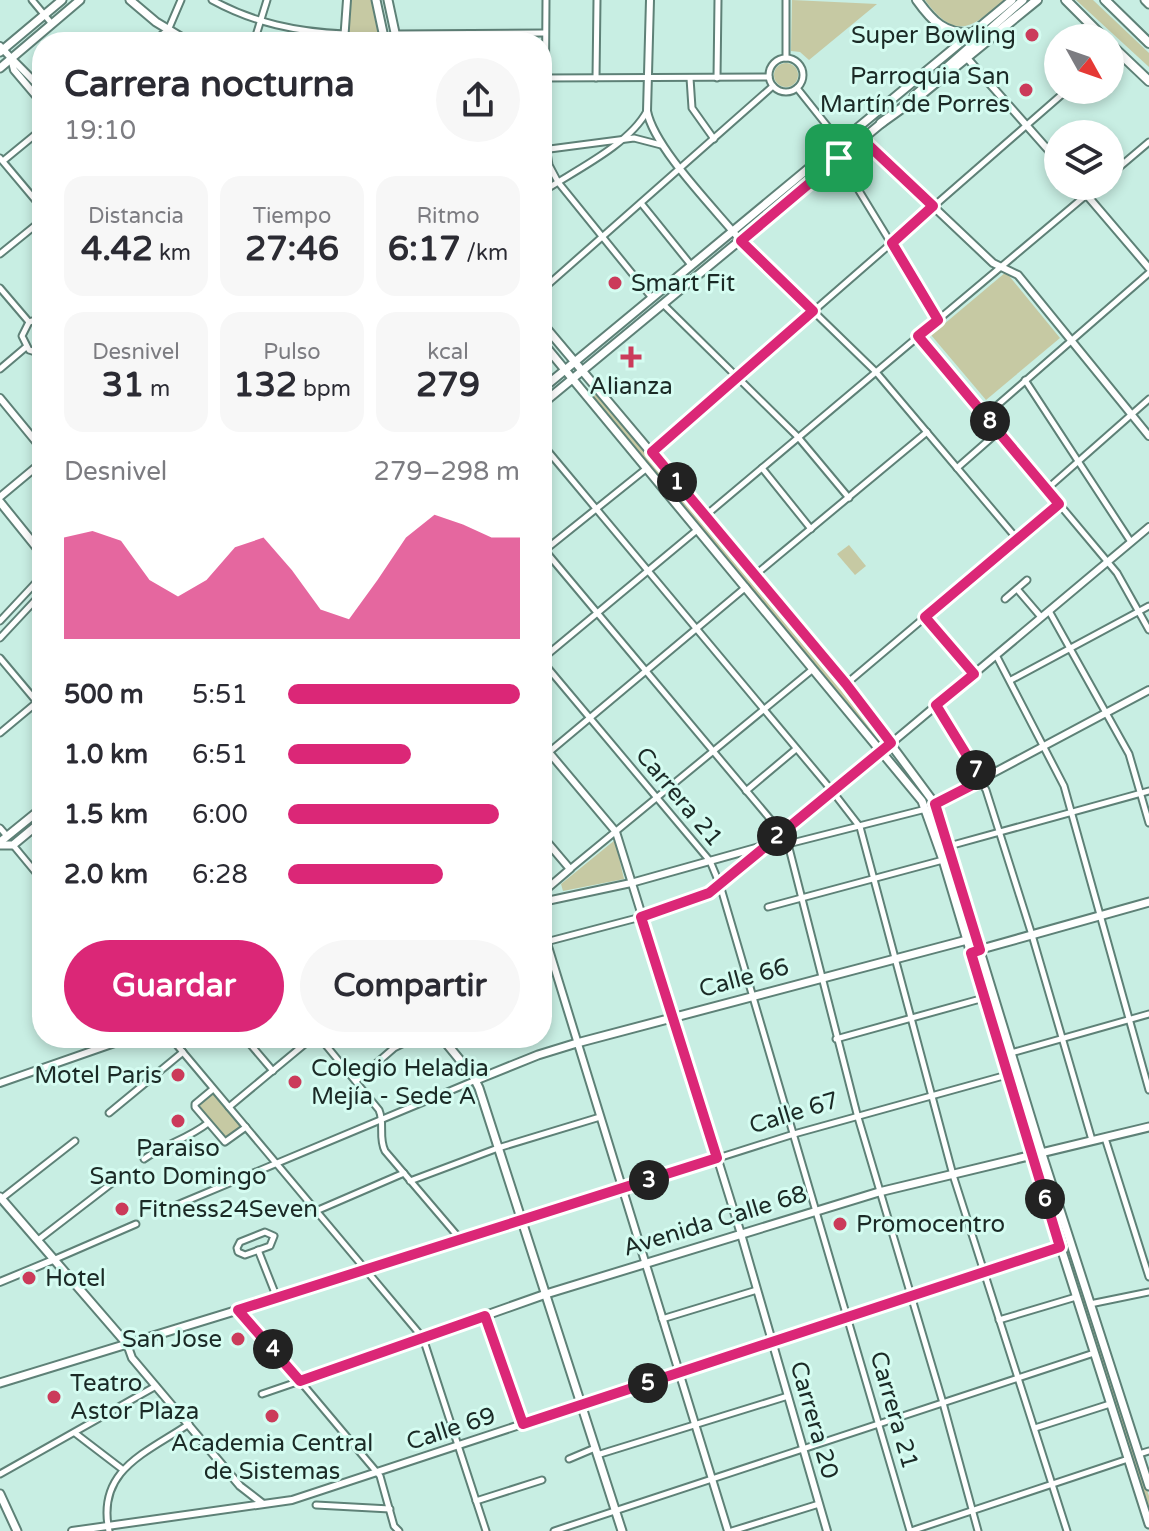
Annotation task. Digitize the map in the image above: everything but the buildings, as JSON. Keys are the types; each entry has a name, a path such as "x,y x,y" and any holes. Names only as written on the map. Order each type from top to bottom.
{"highway":[{"path":"917,0 941,28 953,33 976,33"},
{"path":"881,123 1037,0"},
{"path":"1057,0 1076,11"},
{"path":"1066,0 1089,24"},
{"path":"1105,0 1149,43"},
{"path":"1124,59 1149,81"}],"main road":[{"path":"1,49 62,0"},
{"path":"42,32 80,0"},
{"path":"130,0 172,32"},
{"path":"376,0 383,32"},
{"path":"388,0 395,32"},
{"path":"552,396 881,123 1012,0"},
{"path":"552,380 976,33 1023,0"},
{"path":"0,68 32,41"},
{"path":"552,335 846,684 935,804 1042,1154 1149,1486"},
{"path":"552,354 882,750 926,809 1060,1247 1149,1524"},
{"path":"0,500 32,541"},
{"path":"0,844 32,816"},
{"path":"0,844 13,845 32,829"},
{"path":"971,953 1149,902"},
{"path":"967,940 980,950"},
{"name":"Calle 66","path":"476,1080 577,1043 967,940"},
{"path":"450,1048 476,1080 622,1531"},
{"name":"Avenida Calle 68","path":"300,1381 546,1294 879,1192 1149,1127"},
{"path":"1,1198 127,1344"},
{"path":"238,1310 300,1381"},
{"name":"Calle 67","path":"0,1383 238,1310"},
{"path":"0,1494 17,1531"}],"street":[{"path":"32,0 52,24"},
{"path":"165,32 181,0"},
{"path":"212,0 261,22 307,32"},
{"path":"258,32 267,0"},
{"path":"344,32 347,0"},
{"path":"545,32 546,0"},
{"path":"596,78 597,0"},
{"path":"650,0 647,111 650,125 661,145 741,241 876,372 1018,540"},
{"path":"717,78 718,0"},
{"path":"786,0 786,58"},
{"path":"1,49 32,78"},
{"path":"11,58 14,70 32,91"},
{"path":"786,58 796,61 802,69 803,80 797,88 782,91 773,86 769,77 773,65 786,58"},
{"path":"967,58 1044,145"},
{"path":"552,78 769,77"},
{"path":"690,78 692,108 714,139"},
{"path":"552,281 773,86"},
{"path":"797,88 841,143"},
{"path":"652,452 1051,104"},
{"path":"552,186 623,139 647,111"},
{"path":"32,137 1,161 32,197"},
{"path":"552,148 642,138 661,145"},
{"path":"862,139 993,263 1003,265 1018,275 1149,436"},
{"path":"1124,163 1149,142"},
{"path":"839,158 938,320"},
{"path":"552,171 652,298"},
{"path":"705,516 1081,200"},
{"path":"985,416 1149,271 1091,200"},
{"path":"641,203 692,266"},
{"path":"0,254 32,228"},
{"path":"0,288 3,296 29,322"},
{"path":"663,304 798,437 849,498"},
{"path":"32,321 22,336 26,347 32,352"},
{"path":"918,336 1108,562 1149,630"},
{"path":"0,369 26,347"},
{"path":"1025,380 1131,542"},
{"path":"0,398 32,437"},
{"path":"1047,489 1149,399"},
{"path":"755,575 927,432"},
{"path":"957,468 998,432"},
{"path":"552,456 860,827 953,1175 1067,1531"},
{"path":"552,543 647,468"},
{"path":"762,468 811,529"},
{"path":"0,500 32,471"},
{"path":"846,684 1059,504"},
{"path":"552,940 641,917 709,893 1149,527"},
{"path":"552,651 698,529"},
{"path":"552,560 788,844 836,1039 978,1531"},
{"path":"1005,599 1027,580"},
{"path":"0,621 32,587"},
{"path":"552,750 746,587"},
{"path":"1017,589 1041,617"},
{"path":"0,638 32,604"},
{"path":"1011,680 1149,606"},
{"path":"1049,611 1129,754 1149,823"},
{"path":"925,617 974,674"},
{"path":"996,655 1064,786 1149,1090"},
{"path":"0,658 32,694"},
{"path":"552,884 814,668"},
{"name":"Carrera 21","path":"552,672 710,861 720,885 818,1211 910,1531"},
{"path":"935,804 1149,690"},
{"path":"936,705 982,780 1032,935 1092,1141"},
{"path":"0,733 32,709"},
{"path":"746,791 796,749"},
{"name":"Carrera 20","path":"552,756 616,832 741,1234 827,1531"},
{"path":"949,846 1149,791"},
{"path":"552,900 631,883 763,846 788,844 926,809"},
{"path":"0,828 7,836"},
{"path":"13,845 32,868"},
{"path":"552,848 570,869"},
{"path":"768,907 943,860"},
{"path":"552,966 730,1531 819,1504"},
{"path":"836,1039 984,998"},
{"path":"1011,1053 1149,1014"},
{"path":"0,1083 100,1048"},
{"path":"180,1048 423,1338 486,1531"},
{"path":"253,1048 273,1071"},
{"path":"229,1107 300,1048"},
{"path":"328,1048 379,1110 383,1119 382,1146 461,1240"},
{"path":"356,1081 394,1048"},
{"path":"109,1113 183,1052"},
{"name":"Calle 67","path":"238,1310 857,1114 1007,1075"},
{"name":"Calle 66","path":"177,1205 476,1080"},
{"path":"213,1089 194,1106 208,1123 225,1142 246,1127"},
{"path":"410,1181 498,1148 600,1117"},
{"path":"144,1159 160,1148 187,1138 208,1123"},
{"path":"1105,1138 1149,1277"},
{"path":"1,1198 75,1141"},
{"path":"316,1211 404,1173"},
{"path":"37,1241 112,1183"},
{"path":"0,1282 136,1224"},
{"path":"265,1232 273,1234 275,1239 272,1244 258,1250 242,1255 237,1248 240,1242 265,1232"},
{"name":"Calle 69","path":"72,1531 292,1500 1060,1247"},
{"path":"258,1250 277,1298"},
{"path":"662,1319 757,1290"},
{"path":"1090,1304 1149,1292"},
{"path":"999,1320 1076,1297"},
{"path":"485,1316 523,1424"},
{"path":"127,1344 132,1358 245,1491 262,1503"},
{"path":"554,1531 574,1528 616,1511 1094,1353"},
{"path":"262,1394 300,1381 377,1472 396,1528 388,1531"},
{"path":"0,1474 156,1386"},
{"path":"569,1459 696,1426 788,1396"},
{"path":"1035,1428 1110,1404"},
{"path":"108,1528 108,1492 122,1469 189,1424"},
{"path":"75,1432 122,1469"},
{"path":"1139,1454 1149,1451"},
{"path":"910,1531 1128,1459"},
{"path":"476,1501 542,1480"},
{"path":"316,1505 390,1509"}],"green space":[{"path":"351,0 373,0 379,32 348,32"},
{"path":"792,0 877,4 809,60 800,52 791,51"},
{"path":"925,0 1004,0 972,24 954,26"},
{"path":"1076,0 1093,0 1118,24 1102,24"},
{"path":"1124,29 1149,53 1149,67 1124,44"},
{"path":"786,63 797,70 798,75 791,86 786,87 775,80 774,75 781,64"},
{"path":"1006,272 1060,338 986,400 931,335"},
{"path":"592,390 845,687 884,739 880,742 590,393"},
{"path":"849,545 866,566 855,575 837,554"},
{"path":"615,840 624,879 563,891 561,884"},
{"path":"214,1093 242,1126 226,1139 198,1107"},
{"path":"1052,1195 1149,1496 1149,1509 1048,1196"}],"place":[{"name":"Super Bowling","path":"1032,35"},
{"name":"Parroquia San Martín de Porres","path":"1026,90"},
{"name":"Smart Fit","path":"615,283"},
{"name":"Alianza","path":"631,357"},
{"name":"Motel Paris","path":"178,1075"},
{"name":"Colegio Heladia Mejía - Sede A","path":"295,1082"},
{"name":"Paraiso Santo Domingo","path":"178,1121"},
{"name":"Fitness24Seven","path":"122,1209"},
{"name":"Promocentro","path":"840,1224"},
{"name":"Hotel","path":"29,1278"},
{"name":"San Jose","path":"238,1339"},
{"name":"Teatro Astor Plaza","path":"54,1397"},
{"name":"Academia Central de Sistemas","path":"272,1416"}],"route":[{"path":"862,139 933,206 892,243 938,320 918,336 1059,504 925,617 974,674 936,705 982,780 935,804 980,950 971,953 1060,1247 523,1424 485,1316 300,1381 238,1310 717,1158 641,917 709,893 891,743 846,684 652,452 813,311 741,241 839,158 862,139"}]}
